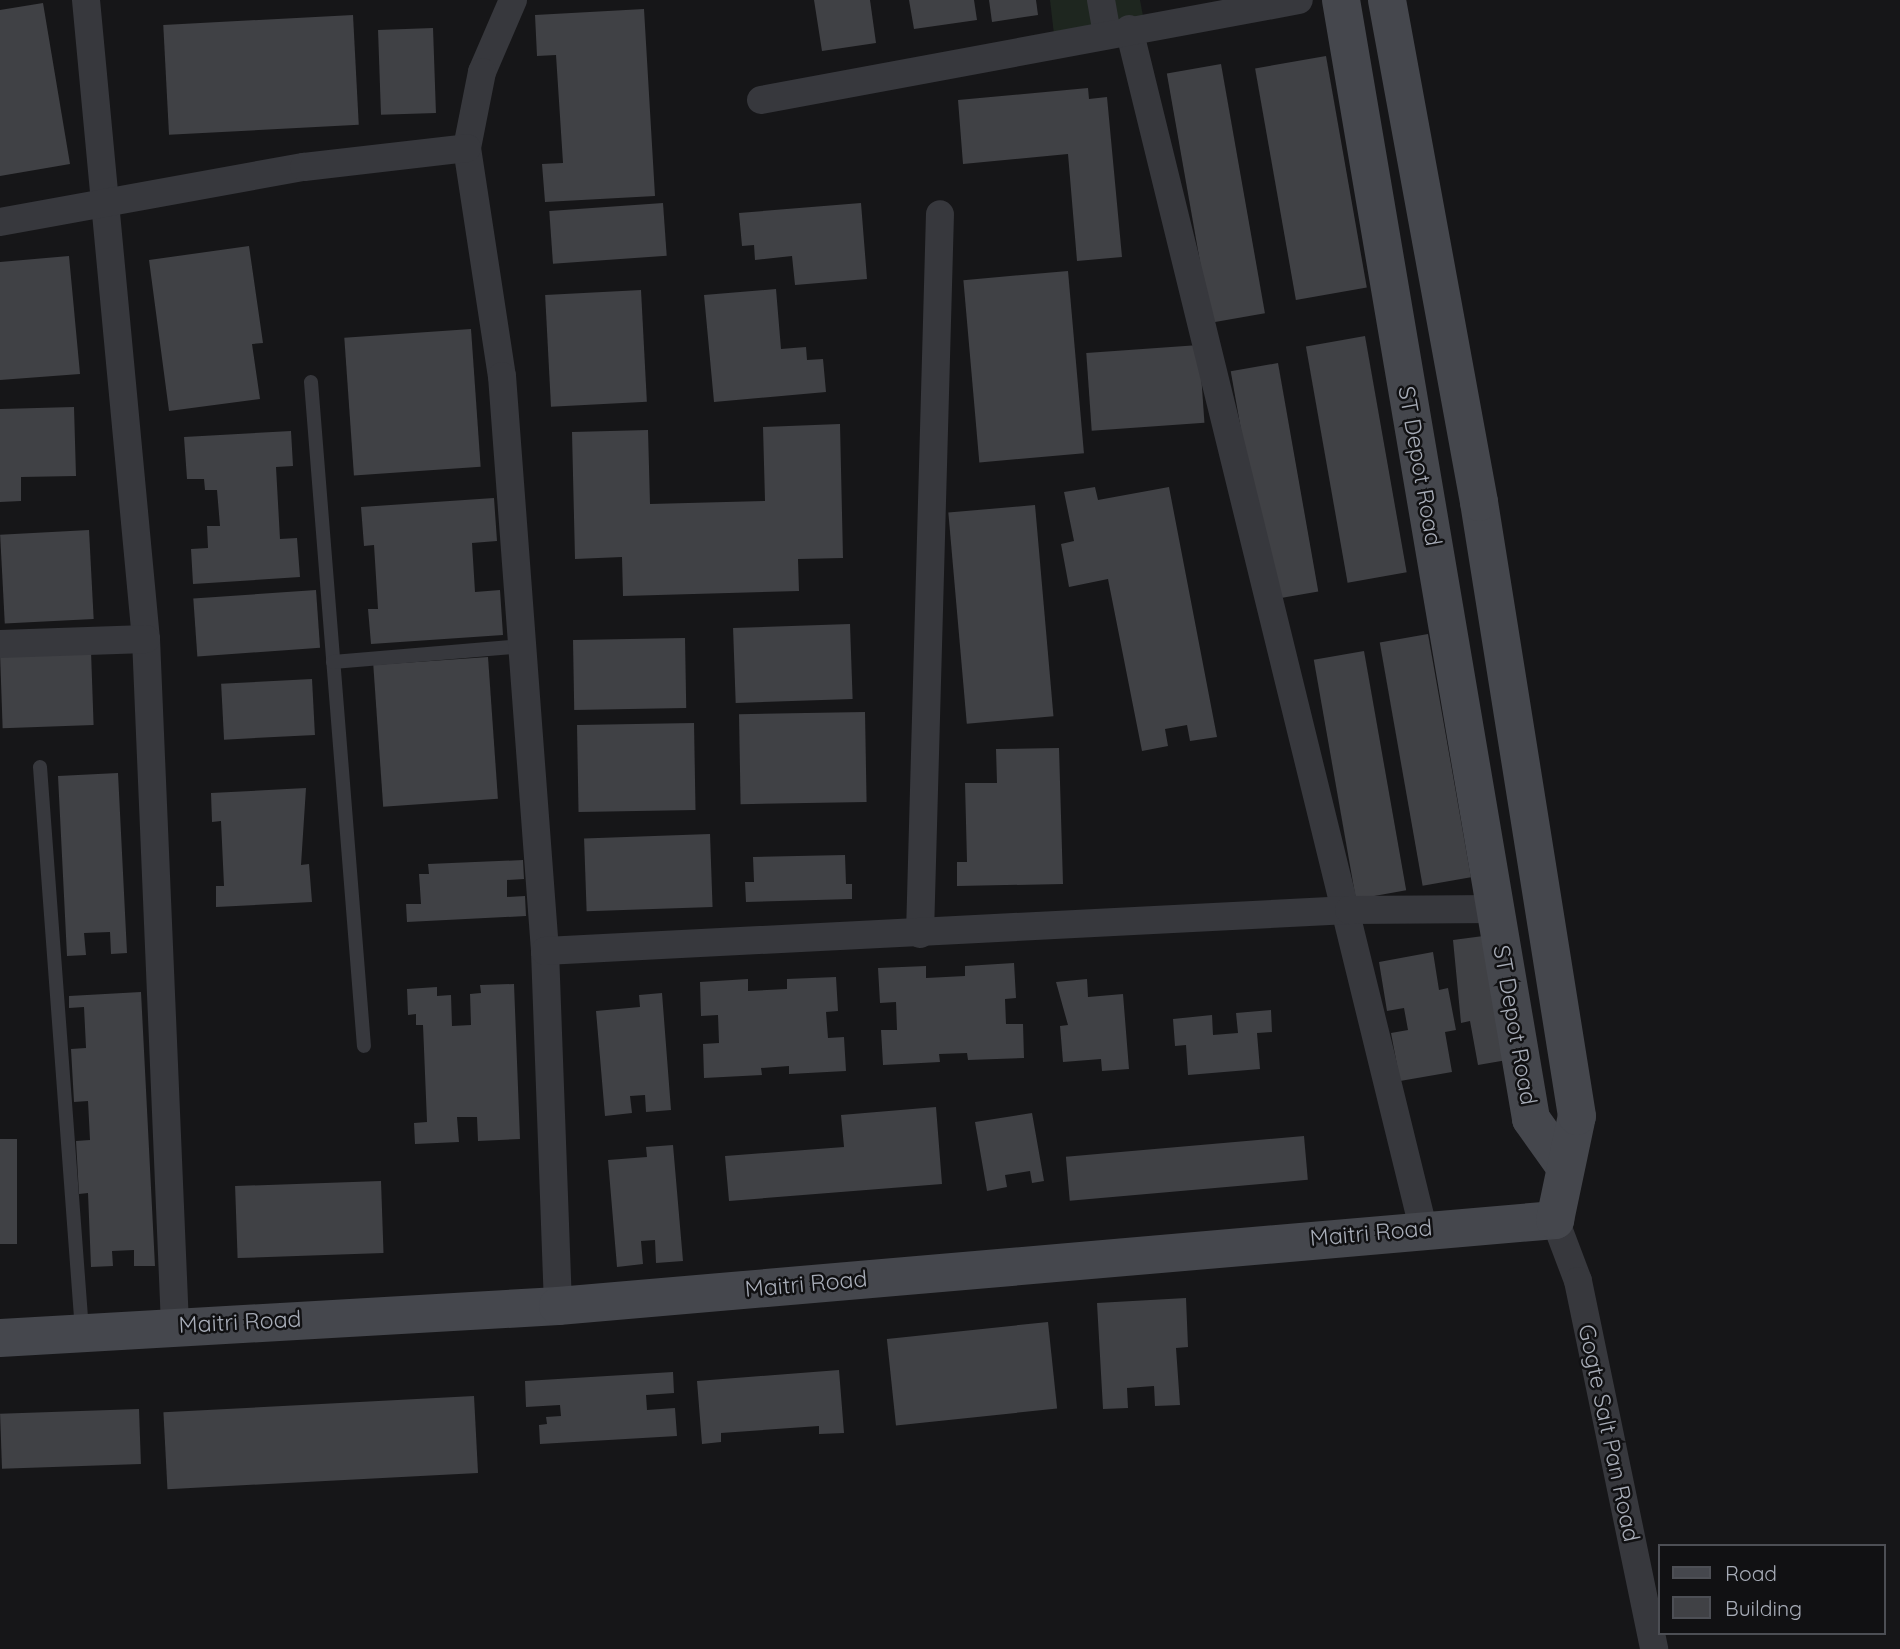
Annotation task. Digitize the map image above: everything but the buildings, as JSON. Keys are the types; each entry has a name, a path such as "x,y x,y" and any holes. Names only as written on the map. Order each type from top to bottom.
{"street":[{"path":"86,0 146,639 175,1325"},
{"path":"513,0 482,72 467,148 499,345 545,951 558,1306"},
{"path":"1101,0 1118,32 1349,910 1423,1228"},
{"path":"761,100 1118,32 1221,7 1300,0"},
{"name":"ST Depot Road","path":"1341,0 1531,1119 1563,1164"},
{"name":"ST Depot Road","path":"1387,0 1479,502 1577,1116 1563,1164"},
{"path":"0,222 304,167 467,148"},
{"path":"920,934 940,214"},
{"path":"0,644 146,639"},
{"path":"545,951 920,934 1349,910 1495,909"},
{"path":"1555,1220 1563,1164"},
{"name":"Maitri Road","path":"0,1338 175,1325 558,1306 1423,1228 1555,1220"},
{"name":"Gogte Salt Pan Road","path":"1555,1220 1578,1281 1654,1649"}],"lane":[{"path":"311,382 364,1046"},
{"path":"333,662 522,646"},
{"path":"40,767 82,1332"}],"shaded area":[{"path":"1050,0 1140,0 1145,27 1055,43"}]}
